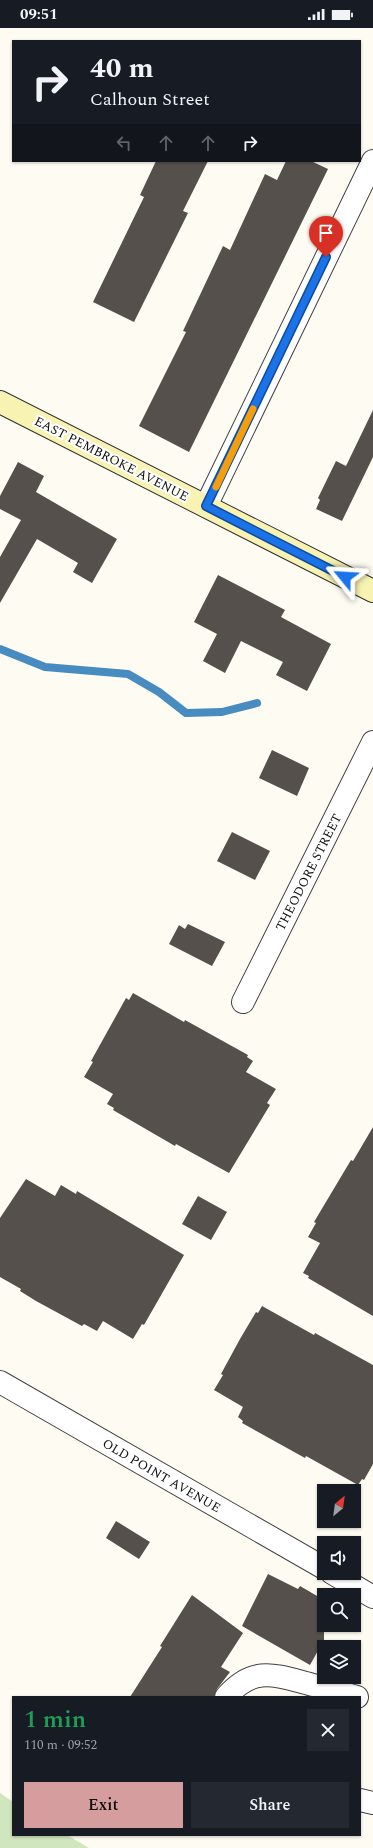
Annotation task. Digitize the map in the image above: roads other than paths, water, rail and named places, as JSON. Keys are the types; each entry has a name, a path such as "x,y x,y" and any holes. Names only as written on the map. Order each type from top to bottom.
{"main road":[{"name":"EAST PEMBROKE AVENUE","path":"0,402 373,591"}],"street":[{"path":"206,506 373,161"},
{"name":"THEODORE STREET","path":"243,1002 373,742"},
{"name":"OLD POINT AVENUE","path":"0,1382 317,1564"},
{"path":"344,1580 373,1597"},
{"path":"227,1696 237,1684 254,1677 272,1674 352,1696"},
{"path":"361,1698 373,1702"},
{"path":"361,1800 373,1803"}],"waterway":[{"path":"0,649 45,667 128,674 159,692 186,713 222,712 257,703"}]}
